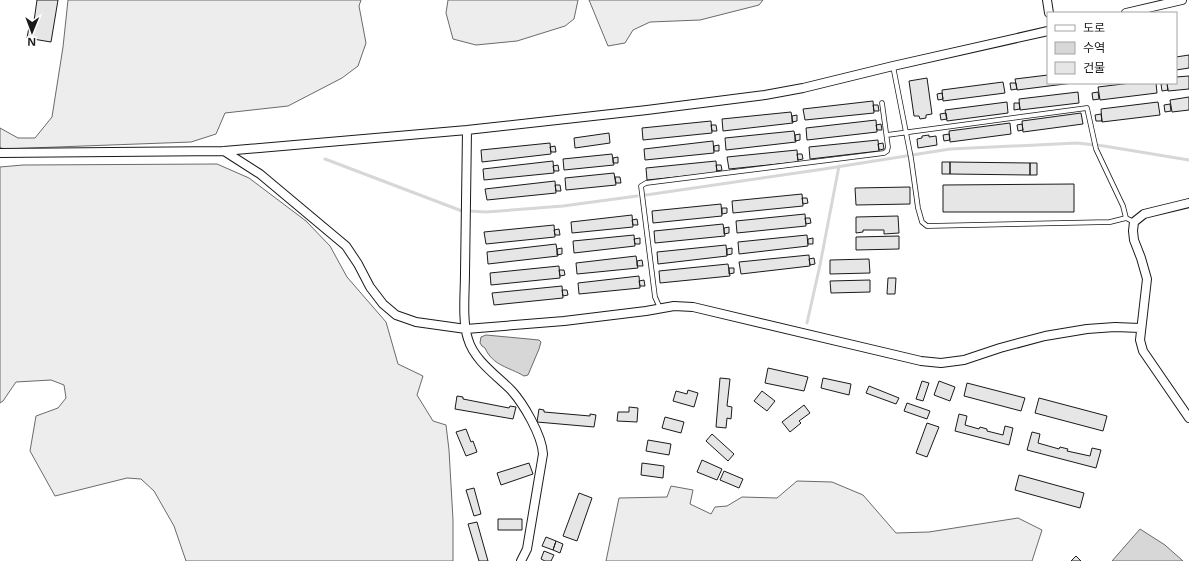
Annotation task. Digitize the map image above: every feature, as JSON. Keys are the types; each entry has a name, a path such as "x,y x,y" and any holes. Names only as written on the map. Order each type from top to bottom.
{"street":[{"path":"1047,0 1049,12"},
{"path":"1130,12 1182,0"},
{"path":"0,153 224,151 467,130 765,95 803,88 1047,31"},
{"path":"467,130 467,339 472,349 485,365 512,391 538,433 543,446 532,523 527,549 521,561"},
{"path":"224,151 260,174 346,246 358,264 370,287 383,304 396,314 416,322 466,329 564,321 646,312 674,306 693,307 921,361 941,363 964,360 1000,348 1045,336 1087,329 1115,327 1140,328"},
{"path":"1189,203 1144,214 1134,222 1133,231 1134,240 1141,258 1146,279 1143,319 1140,328 1140,340 1143,351 1189,418"}],"lane":[{"path":"893,66 910,150 918,208 922,222 927,226 1110,222 1126,218 1134,222"},
{"path":"660,308 655,297 641,186 646,183 884,153 887,151 888,147 882,103"},
{"path":"887,135 906,131 1087,108 1096,149 1123,206 1126,218"}],"shaded area":[{"path":"68,0 361,0 359,6 366,43 358,66 342,78 288,106 225,113 216,134 191,142 3,149 0,147 0,128 18,138 35,138 52,117 63,47"},
{"path":"448,0 578,0 574,19 565,26 517,41 476,45 453,39 446,13"},
{"path":"589,0 763,0 759,5 700,20 650,22 633,30 625,43 608,46"},
{"path":"217,164 249,178 306,221 330,246 347,277 386,322 398,364 423,376 417,395 433,421 446,425 453,520 453,561 186,561 174,526 154,491 141,479 127,478 55,496 30,451 36,416 58,408 66,398 64,385 51,380 16,382 0,403 0,167 23,165"},
{"path":"797,481 832,482 863,495 896,533 929,532 1018,518 1042,530 1032,561 606,561 619,498 667,497 671,486 693,490 690,504 711,514 715,507 727,506 742,497 777,498"}],"water":[{"path":"486,335 539,340 541,342 539,349 528,375 524,376 492,359 480,343 481,337"},
{"path":"1140,529 1165,545 1183,561 1112,561"}],"building":[{"path":"37,0 58,0 51,42 27,38 29,27 33,28"},
{"path":"1189,55 1189,68 1177,70 1177,57"},
{"path":"1047,75 1047,84 1065,84 1017,90 1015,79"},
{"path":"1189,76 1189,89 1168,91 1167,84 1177,84 1177,77"},
{"path":"927,78 932,114 926,115 926,118 920,119 919,116 914,116 909,81"},
{"path":"1003,82 1005,93 943,101 942,90"},
{"path":"1010,83 1016,83 1017,89 1011,90"},
{"path":"1123,84 1156,84 1157,93 1100,100 1098,87"},
{"path":"1161,84 1167,84 1168,90 1162,91"},
{"path":"1078,92 1079,103 1020,110 1019,99"},
{"path":"1098,92 1099,99 1093,100 1092,93"},
{"path":"942,93 943,99 938,100 937,94"},
{"path":"1189,97 1189,110 1172,112 1170,100"},
{"path":"873,101 874,113 805,120 803,109"},
{"path":"1007,102 1008,113 947,121 945,110"},
{"path":"1158,102 1160,115 1102,122 1101,109"},
{"path":"1014,103 1019,103 1020,109 1014,110"},
{"path":"1170,104 1171,111 1165,112 1164,105"},
{"path":"873,105 878,105 879,111 874,111"},
{"path":"791,112 793,123 723,131 722,119"},
{"path":"946,113 947,119 941,120 940,114"},
{"path":"1081,113 1083,124 1023,132 1022,121"},
{"path":"1101,114 1102,121 1096,121 1095,115"},
{"path":"797,115 797,121 792,122 792,116"},
{"path":"876,120 877,132 807,140 806,128"},
{"path":"711,121 712,133 643,140 642,128"},
{"path":"1010,123 1011,134 950,142 949,131"},
{"path":"881,124 882,130 877,130 876,125"},
{"path":"1022,124 1023,130 1018,131 1017,125"},
{"path":"711,125 716,125 717,131 712,131"},
{"path":"794,131 796,142 726,150 725,138"},
{"path":"609,133 610,143 575,148 574,138"},
{"path":"800,134 800,140 795,141 795,135"},
{"path":"949,134 950,140 944,141 943,135"},
{"path":"929,135 929,137 936,136 937,145 918,148 917,139 922,138 922,136"},
{"path":"878,140 879,151 810,159 809,147"},
{"path":"713,141 714,153 645,160 644,149"},
{"path":"550,143 551,154 482,162 481,150"},
{"path":"883,143 884,149 879,150 878,144"},
{"path":"719,145 719,151 714,151 714,146"},
{"path":"555,146 556,152 551,152 550,147"},
{"path":"797,150 798,162 729,169 727,157"},
{"path":"612,154 614,165 564,170 563,159"},
{"path":"797,154 802,154 803,159 798,160"},
{"path":"618,157 618,163 613,163 613,158"},
{"path":"553,161 554,173 484,180 483,169"},
{"path":"716,161 717,173 647,180 646,168"},
{"path":"942,162 950,162 950,174 942,174"},
{"path":"950,162 1030,163 1030,175 950,174"},
{"path":"1030,163 1037,163 1037,175 1030,175"},
{"path":"558,165 559,171 554,171 553,166"},
{"path":"716,165 721,165 722,170 717,171"},
{"path":"614,173 616,185 566,190 565,178"},
{"path":"615,177 620,177 621,183 616,183"},
{"path":"555,181 556,193 487,200 485,189"},
{"path":"1074,184 1074,212 943,212 943,185"},
{"path":"555,185 560,185 561,191 556,191"},
{"path":"910,187 910,204 856,205 855,188"},
{"path":"802,194 803,206 733,213 732,201"},
{"path":"802,198 807,198 808,203 803,204"},
{"path":"721,204 722,216 653,223 652,211"},
{"path":"722,208 727,208 727,213 722,214"},
{"path":"805,214 806,226 737,233 736,221"},
{"path":"632,215 633,227 572,233 571,222"},
{"path":"898,216 899,233 884,234 884,230 863,230 863,232 856,233 856,217"},
{"path":"805,218 810,218 811,223 806,224"},
{"path":"637,219 638,225 633,225 632,220"},
{"path":"723,224 725,236 655,243 654,231"},
{"path":"554,225 555,237 486,244 484,232"},
{"path":"729,227 729,233 724,234 724,228"},
{"path":"559,229 560,235 555,235 554,230"},
{"path":"634,235 635,246 574,253 573,241"},
{"path":"807,235 808,246 739,254 738,242"},
{"path":"899,236 899,249 856,250 856,237"},
{"path":"640,238 640,244 635,244 634,239"},
{"path":"813,238 813,244 808,244 808,239"},
{"path":"556,244 558,256 488,264 487,252"},
{"path":"726,245 727,256 658,264 657,252"},
{"path":"562,248 562,254 557,255 557,249"},
{"path":"732,248 732,254 727,255 727,249"},
{"path":"809,255 810,266 741,274 739,262"},
{"path":"636,256 638,268 577,274 576,263"},
{"path":"814,258 815,264 810,265 809,259"},
{"path":"869,259 870,273 830,274 830,260"},
{"path":"642,260 643,266 637,266 637,261"},
{"path":"728,264 730,276 660,283 659,271"},
{"path":"559,266 560,278 491,285 490,273"},
{"path":"729,268 734,268 734,273 729,274"},
{"path":"559,270 564,270 565,275 560,276"},
{"path":"639,276 640,288 579,294 578,283"},
{"path":"888,278 896,278 895,294 887,294"},
{"path":"644,280 645,286 640,286 639,281"},
{"path":"870,280 870,292 831,293 830,281"},
{"path":"562,286 563,298 494,305 492,293"},
{"path":"562,290 567,290 568,295 563,296"},
{"path":"768,368 808,377 804,391 765,383"},
{"path":"720,378 730,379 727,406 732,407 731,419 727,418 726,428 716,427"},
{"path":"823,378 851,384 849,395 821,388"},
{"path":"922,381 929,383 923,401 916,399"},
{"path":"939,381 955,387 950,401 934,395"},
{"path":"967,383 1025,398 1021,411 964,396"},
{"path":"869,386 899,398 896,404 866,393"},
{"path":"688,390 698,393 694,407 673,401 676,391 687,394"},
{"path":"762,391 775,401 767,411 754,401"},
{"path":"457,396 463,397 463,399 509,408 510,406 516,407 513,419 455,409"},
{"path":"1039,398 1107,416 1103,431 1035,413"},
{"path":"907,403 930,411 927,419 904,411"},
{"path":"804,405 810,413 799,421 801,423 790,432 782,422"},
{"path":"629,407 638,408 637,422 617,421 618,412 629,412"},
{"path":"539,409 544,410 544,412 590,416 590,414 596,415 594,427 537,422"},
{"path":"959,414 967,416 965,425 979,429 980,427 987,429 987,431 1003,435 1005,426 1013,428 1009,445 955,431"},
{"path":"665,417 684,422 681,433 662,428"},
{"path":"927,423 939,427 927,457 916,453"},
{"path":"466,429 477,452 466,456 456,432"},
{"path":"1032,432 1040,434 1038,443 1059,449 1060,447 1068,449 1067,451 1090,456 1092,448 1101,450 1096,468 1027,450"},
{"path":"712,434 734,454 728,461 706,441"},
{"path":"648,440 671,444 669,455 646,451"},
{"path":"702,460 722,469 717,480 697,472"},
{"path":"529,463 533,474 501,485 497,473"},
{"path":"642,463 664,466 663,478 641,475"},
{"path":"724,471 743,479 739,488 720,480"},
{"path":"1019,475 1084,493 1080,508 1015,490"},
{"path":"474,488 481,514 474,516 466,490"},
{"path":"579,493 592,498 577,541 563,536"},
{"path":"498,519 522,519 522,530 498,530"},
{"path":"477,522 488,561 479,561 468,524"},
{"path":"546,537 556,541 553,550 542,546"},
{"path":"556,541 563,544 560,553 553,550"},
{"path":"544,551 554,555 551,561 541,559"},
{"path":"1076,556 1081,561 1071,561"}],"waterway":[{"path":"646,195 950,149 1077,143 1189,160"},
{"path":"325,159 462,211"},
{"path":"807,323 839,166"},
{"path":"469,211 486,212 563,206 637,196"}]}
